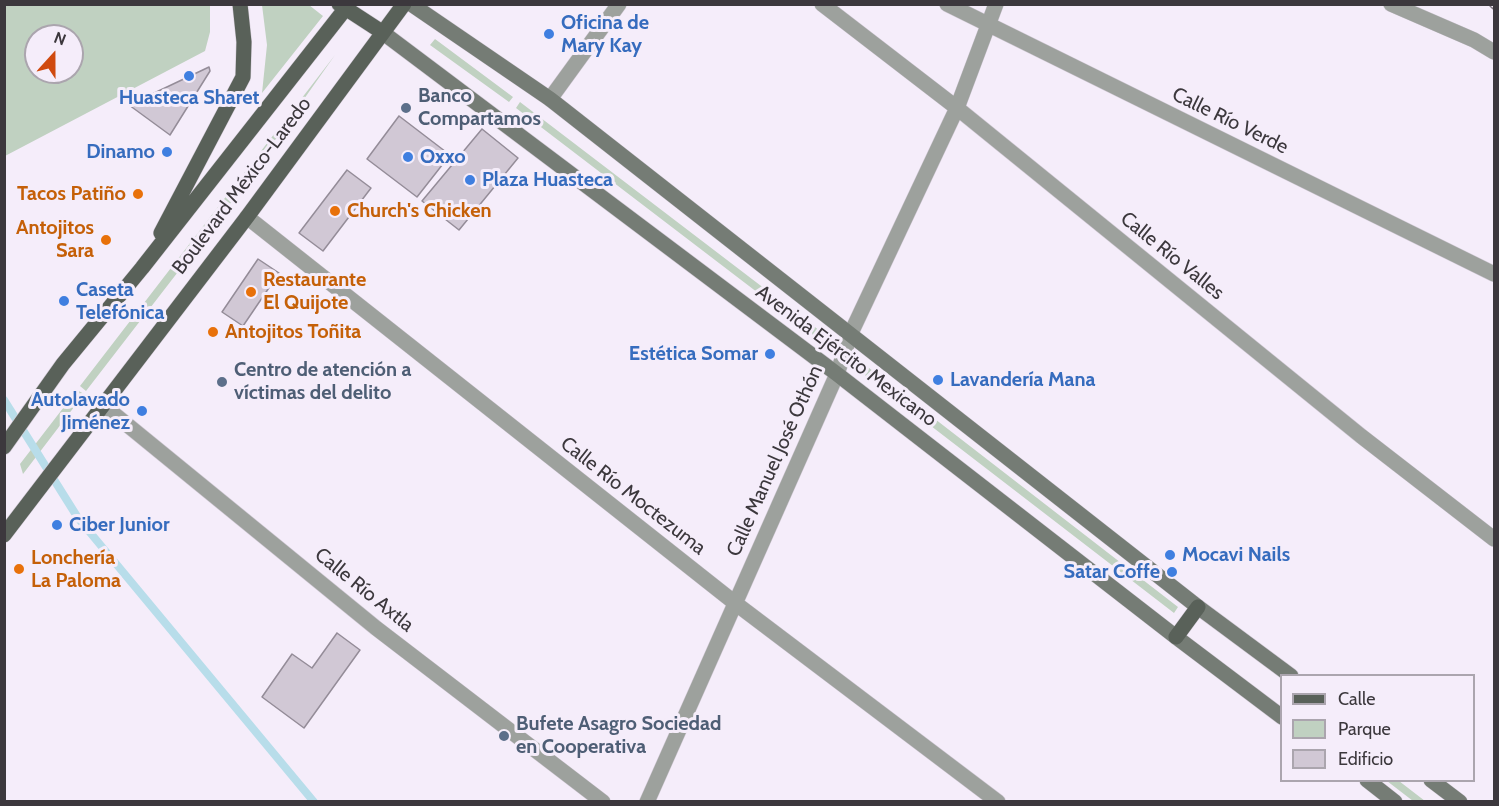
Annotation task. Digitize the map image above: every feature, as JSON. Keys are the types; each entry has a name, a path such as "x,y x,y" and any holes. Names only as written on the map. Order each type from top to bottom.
{"main road":[{"path":"142,268 243,77 244,42 240,4"},
{"name":"Boulevard México-Laredo","path":"4,535 247,217 404,4"},
{"name":"Avenida Ejército Mexicano","path":"411,4 550,99 1198,607 1290,674"},
{"path":"344,6 382,32"},
{"name":"Boulevard México-Laredo","path":"4,447 63,364 142,268 344,6"},
{"name":"Avenida Ejército Mexicano","path":"382,32 837,374 1280,716"},
{"path":"1176,637 1198,607"},
{"path":"1370,782 1395,801"},
{"path":"1434,782 1460,801"}],"street":[{"path":"550,99 619,4"},
{"name":"Calle Río Valles","path":"822,4 957,108 1361,436 1494,539"},
{"name":"Calle Río Verde","path":"947,4 1494,274"},
{"name":"Calle Manuel José Othón","path":"647,801 837,374 851,333 957,108 996,4"},
{"path":"1391,4 1474,40 1494,52"},
{"name":"Calle Río Moctezuma","path":"247,217 735,603 998,801"},
{"name":"Calle Río Axtla","path":"103,405 376,628 603,801"}],"green space":[{"path":"5,4 210,5 210,32 205,51 5,156"},
{"path":"262,5 309,5 323,16 262,93 267,45"},
{"path":"435,39 513,97 509,102 430,45"},
{"path":"335,55 225,211 86,391 80,386"},
{"path":"520,102 824,334 821,341 516,108"},
{"path":"860,361 1178,607 1174,613 857,369"},
{"path":"77,390 84,394 23,474 20,464"},
{"path":"1388,782 1400,782 1425,801 1413,801"}],"building":[{"path":"209,67 210,71 170,135 129,105"},
{"name":"Oxxo","path":"399,116 450,155 417,197 367,159"},
{"name":"Plaza Huasteca","path":"482,129 518,158 459,230 422,201"},
{"name":"Church's Chicken","path":"347,170 371,188 323,251 299,233"},
{"name":"Restaurante El Quijote","path":"258,259 279,273 243,326 222,312"},
{"path":"337,633 360,650 304,728 262,697 292,654 312,668"}],"waterway":[{"path":"4,400 78,518 314,802"}],"place":[{"name":"Oficina de Mary Kay","path":"549,34"},
{"name":"Huasteca Sharet","path":"189,76"},
{"name":"Banco Compartamos","path":"406,108"},
{"name":"Dinamo","path":"167,152"},
{"name":"Oxxo","path":"408,157"},
{"name":"Plaza Huasteca","path":"470,180"},
{"name":"Tacos Patiño","path":"138,194"},
{"name":"Church's Chicken","path":"335,211"},
{"name":"Antojitos Sara","path":"106,240"},
{"name":"Restaurante El Quijote","path":"251,292"},
{"name":"Caseta Telefónica","path":"64,301"},
{"name":"Antojitos Toñita","path":"213,332"},
{"name":"Estética Somar","path":"770,354"},
{"name":"Lavandería Mana","path":"938,380"},
{"name":"Centro de atención a víctimas del delito","path":"222,382"},
{"name":"Autolavado Jiménez","path":"142,411"},
{"name":"Ciber Junior","path":"57,525"},
{"name":"Mocavi Nails","path":"1170,555"},
{"name":"Lonchería La Paloma","path":"19,569"},
{"name":"Satar Coffe","path":"1172,572"},
{"name":"Bufete Asagro Sociedad en Cooperativa","path":"504,736"}]}
